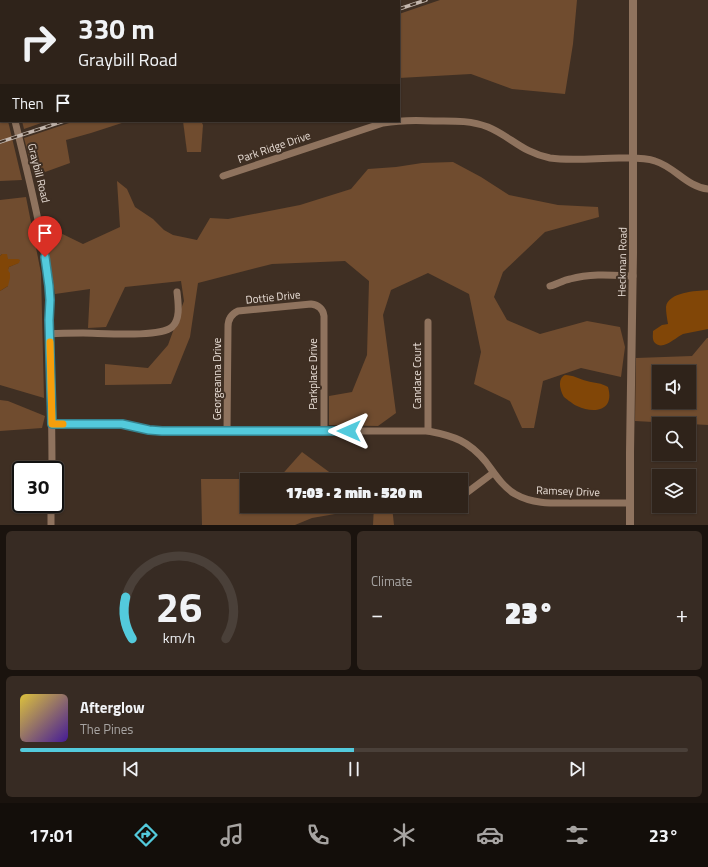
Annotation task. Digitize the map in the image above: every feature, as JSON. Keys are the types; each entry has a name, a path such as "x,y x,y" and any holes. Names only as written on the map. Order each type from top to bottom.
{"street":[{"name":"Heckman Road","path":"630,525 633,276 633,0"},
{"name":"Park Ridge Drive","path":"400,121 460,121 477,124 488,127 527,150 549,158 648,159 666,165 689,182 696,186 708,189"},
{"name":"Graybill Road","path":"15,122 36,209 49,286 52,461"},
{"name":"Park Ridge Drive","path":"223,176 388,122"},
{"path":"550,286 582,276 633,276"},
{"path":"50,334 145,334 168,330 172,327 177,318 177,292"},
{"name":"Dottie Drive","path":"228,327 230,317 236,312 304,304 311,304 320,307 324,316"},
{"name":"Parkplace Drive","path":"324,316 324,431"},
{"name":"Candace Court","path":"428,322 428,430"},
{"name":"Georgeanna Drive","path":"227,431 228,327"},
{"name":"Ramsey Drive","path":"52,424 122,424 149,430 428,430 446,434 467,444 485,461 500,482 512,492 527,500 545,503 630,503"},
{"path":"468,492 493,473"},
{"path":"50,525 51,513"}],"shaded area":[{"path":"440,0 577,0 573,44 565,94 512,89 471,74 400,78 400,14"},
{"path":"0,122 8,122 22,180 0,181"},
{"path":"22,122 44,122 24,129"},
{"path":"72,122 125,122 66,140 70,163 34,176 24,138"},
{"path":"183,122 202,122 203,125 201,152 187,152"},
{"path":"453,162 481,177 509,195 558,205 598,207 599,217 545,232 503,272 494,297 507,320 540,334 587,321 620,327 625,347 621,377 581,368 543,381 534,428 522,428 510,401 474,384 481,352 469,294 428,273 391,290 383,315 396,413 378,426 329,425 329,396 352,392 367,355 369,281 345,261 272,264 198,283 190,337 171,384 105,385 105,364 148,368 168,345 184,301 181,281 125,287 106,327 88,328 90,289 55,294 44,225 83,244 120,227 117,181 127,189 135,207 153,219 164,230 173,235 197,240 210,218 228,219 300,205 351,189 368,169 422,163"},
{"path":"26,197 41,273 44,398 0,385 0,291 8,286 8,269 9,267 18,263 18,259 8,259 2,254 0,256 0,200"},
{"path":"2,254 7,254 8,259 20,260 19,263 9,267 8,270 10,273 10,278 8,286 0,291 0,256"},
{"path":"708,290 708,329 683,334 669,343 662,345 658,345 654,342 653,331 662,325 668,324 666,307 672,298 683,293"},
{"path":"708,338 708,425 696,424 696,417 652,417 652,422 635,421 636,358 692,356"},
{"path":"565,375 608,387 609,395 606,406 596,410 590,410 576,406 569,401 564,397 560,386 561,379"},
{"path":"0,400 8,401 45,416 42,428 0,431"},
{"path":"302,452 330,473 283,473"},
{"path":"201,479 240,479 240,513 336,513 312,518 295,525 202,525"},
{"path":"374,513 393,513 394,525 373,525"}],"railway":[{"path":"400,9 426,0"},
{"path":"0,142 61,122"}],"slow traffic":[{"path":"50,342 52,424 63,424"}],"route":[{"path":"45,257 50,300 49,320 52,424 122,424 149,430 162,431 349,431"}]}
